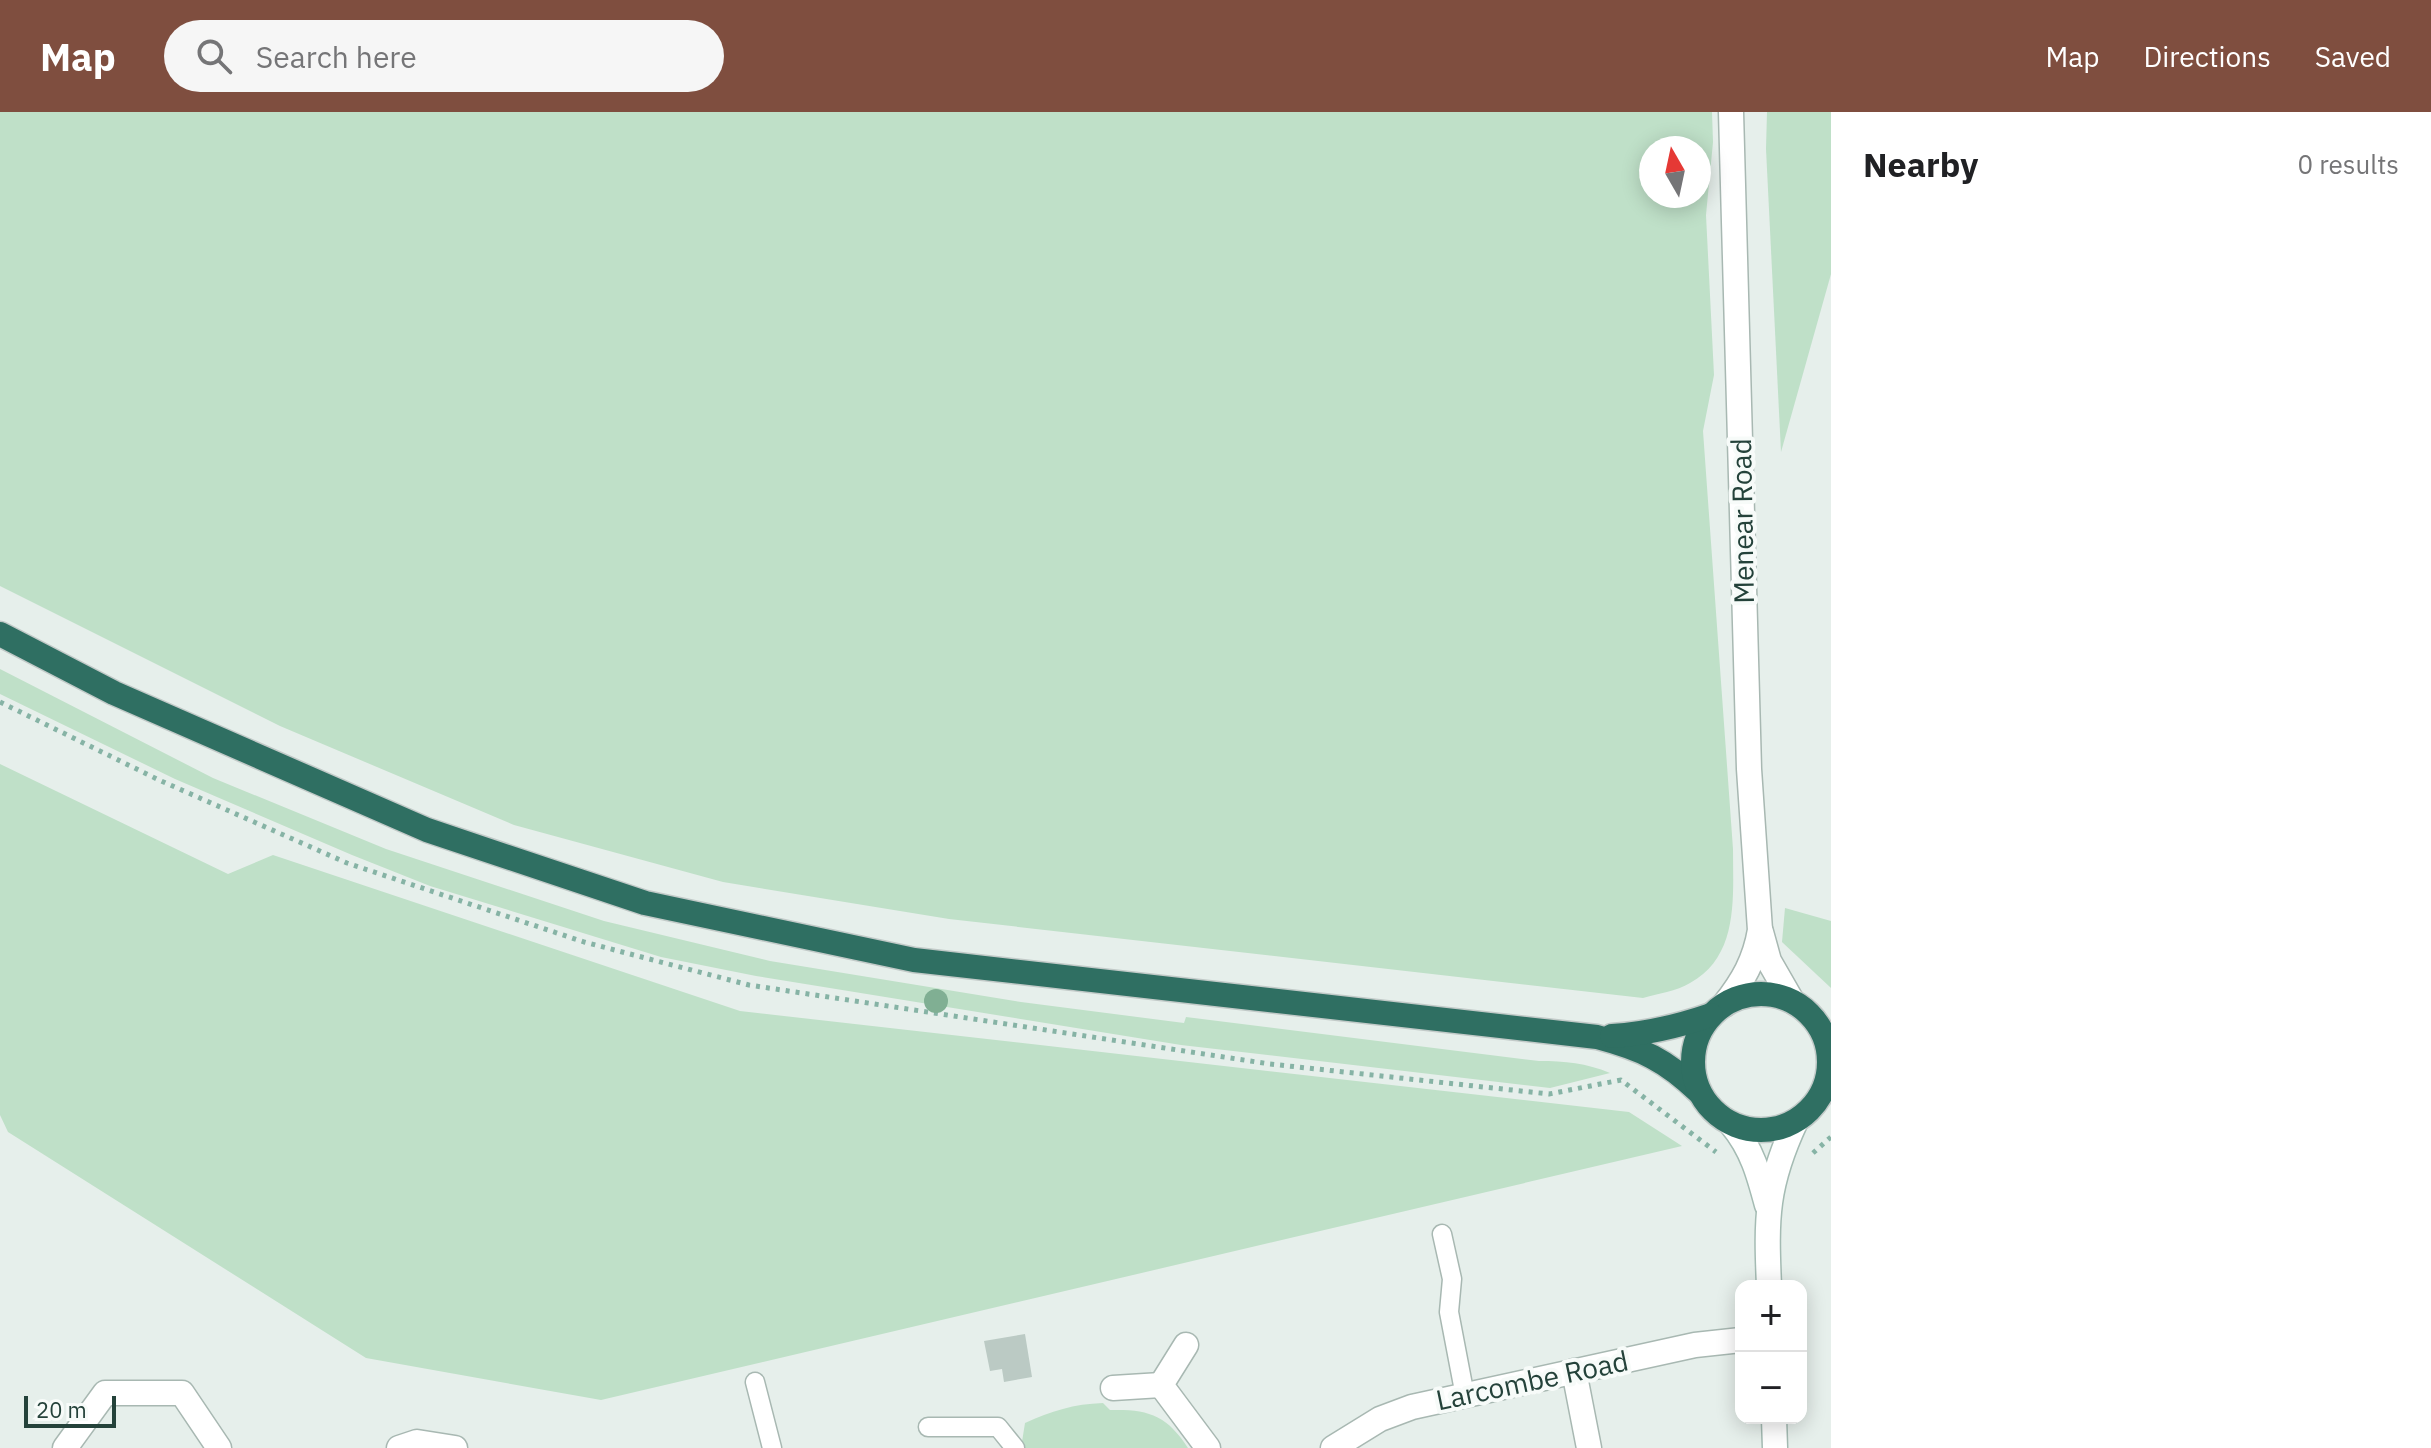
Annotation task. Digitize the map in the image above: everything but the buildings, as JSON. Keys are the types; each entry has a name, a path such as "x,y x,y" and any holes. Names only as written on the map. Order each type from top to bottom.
{"highway":[{"path":"0,634 114,693 427,830 645,903 914,960 1597,1037 1635,1047 1676,1070 1713,1111 1732,1125 1765,1131 1781,1128 1831,1102"},
{"path":"1597,1037 1634,1035 1718,1010 1740,997 1775,995 1792,1001 1824,1028 1830,1068 1826,1085 1802,1117"},
{"path":"1699,1092 1692,1060 1698,1036 1718,1010"}],"street":[{"name":"Menear Road","path":"1731,112 1749,769 1760,930 1769,961 1792,1001"},
{"name":"Menear Road","path":"1718,1010 1743,981 1756,954 1760,930"},
{"path":"1769,1280 1768,1207 1778,1162 1802,1117"},
{"path":"1732,1125 1744,1140 1755,1163 1768,1207"},
{"name":"Larcombe Road","path":"1333,1448 1380,1419 1412,1407 1695,1345 1735,1341"},
{"path":"1161,1385 1186,1345"},
{"path":"1574,1371 1589,1448"},
{"path":"1113,1388 1161,1385"},
{"path":"1161,1385 1208,1448"},
{"path":"65,1448 105,1393 182,1393 219,1448"},
{"path":"1774,1424 1775,1448"},
{"path":"399,1448 417,1442 455,1448"}],"lane":[{"path":"1442,1234 1452,1279 1449,1312 1465,1396"},
{"path":"755,1382 772,1448"},
{"path":"928,1427 998,1427 1015,1448"}],"green space":[{"path":"0,112 1712,112 1711,163 1711,136 1639,136 1639,208 1707,208 1714,375 1703,431 1733,849 1733,887 1730,924 1717,958 1706,972 1679,988 1643,998 949,919 723,882 514,825 280,726 0,586"},
{"path":"1767,112 1831,112 1831,274 1781,452 1766,149"},
{"path":"0,669 213,778 386,849 604,921 770,961 1021,1002 1184,1023 1186,1017 1567,1062 1610,1073 1550,1088 1181,1045 756,976 661,957 430,886 175,779 0,694"},
{"path":"0,764 228,874 273,855 740,1011 1629,1112 1682,1146 601,1400 366,1358 8,1132 0,1115"},
{"path":"1785,908 1831,921 1831,988 1782,942"},
{"path":"1103,1403 1110,1410 1155,1416 1172,1428 1188,1448 1021,1448 1025,1423 1063,1409"}]}
